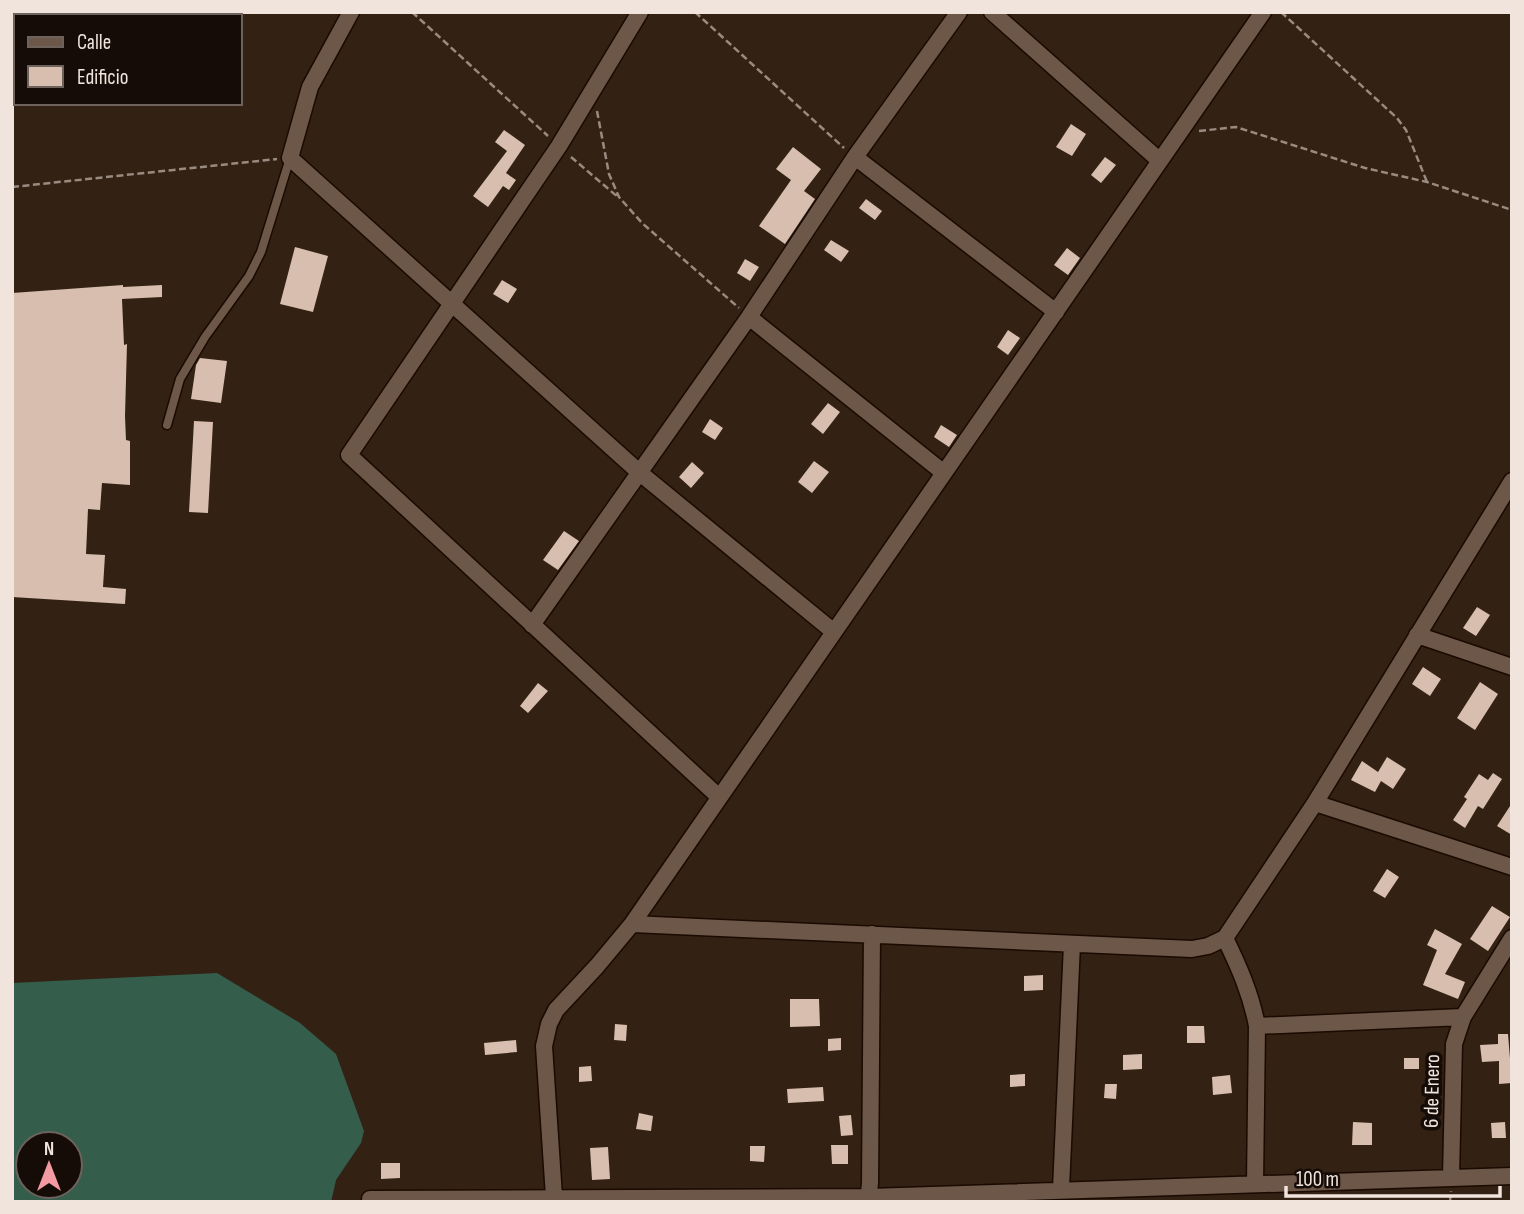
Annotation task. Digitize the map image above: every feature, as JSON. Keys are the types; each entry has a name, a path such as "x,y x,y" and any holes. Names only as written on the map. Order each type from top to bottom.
{"street":[{"path":"351,12 310,87 290,158 640,473 834,632"},
{"path":"640,12 559,146 349,455 719,797"},
{"path":"532,625 750,317 855,157 958,12"},
{"path":"992,12 1160,161"},
{"path":"554,1200 544,1046 549,1024 556,1010 632,924 1263,12"},
{"path":"855,157 1056,312"},
{"path":"750,317 944,473"},
{"path":"632,924 1192,949 1208,946 1225,938 1315,803 1512,481"},
{"path":"1417,635 1512,667"},
{"path":"1315,803 1512,867"},
{"path":"868,1199 872,934"},
{"path":"1225,938 1241,971 1257,1026 1255,1183"},
{"name":"6 de Enero","path":"1451,1177 1454,1044 1463,1017 1512,938"},
{"path":"1061,1189 1072,944"},
{"path":"1257,1026 1463,1017"},
{"path":"370,1199 868,1199 1061,1189 1512,1175"}],"lane":[{"path":"167,425 180,379 205,337 249,276 261,252 290,158"}],"path":[{"path":"412,12 624,202"},
{"path":"695,12 855,157"},
{"path":"1281,12 1397,118 1406,130 1427,182"},
{"path":"594,87 608,174 619,197 642,223 750,317"},
{"path":"1178,136 1236,127 1365,168 1427,182 1512,210"},
{"path":"12,187 290,158"}],"green space":[{"path":"217,973 300,1023 336,1054 364,1131 361,1143 336,1180 331,1202 12,1202 12,983"}],"building":[{"path":"1071,124 1086,134 1072,156 1056,147"},
{"path":"504,130 525,145 506,173 516,180 509,190 503,186 488,207 473,196 507,151 495,142"},
{"path":"793,147 821,169 804,191 815,199 785,244 759,226 791,180 776,169"},
{"path":"1105,157 1116,165 1101,183 1091,175"},
{"path":"866,199 882,211 875,220 859,208"},
{"path":"831,240 849,251 841,262 824,250"},
{"path":"295,247 328,256 313,312 280,304"},
{"path":"1067,248 1080,258 1068,275 1054,265"},
{"path":"745,259 759,267 750,281 737,273"},
{"path":"502,280 517,289 508,303 493,294"},
{"path":"162,285 162,297 122,299 124,345 127,344 125,416 126,440 130,441 130,485 102,483 100,510 88,509 86,554 105,555 103,587 126,589 125,604 12,597 12,293"},
{"path":"1008,330 1020,338 1008,355 997,347"},
{"path":"200,358 227,361 221,403 191,399 196,365"},
{"path":"828,403 840,412 823,434 811,424"},
{"path":"710,419 723,428 715,440 702,432"},
{"path":"194,421 213,422 208,513 189,512"},
{"path":"941,425 957,435 949,447 934,437"},
{"path":"814,461 829,472 812,493 798,482"},
{"path":"692,462 704,473 691,488 679,477"},
{"path":"564,531 579,541 558,570 543,560"},
{"path":"1477,607 1490,615 1476,636 1463,628"},
{"path":"1423,667 1441,679 1430,696 1412,684"},
{"path":"1480,682 1498,694 1475,730 1457,718"},
{"path":"538,683 548,691 528,713 520,706"},
{"path":"1387,757 1406,769 1393,789 1381,781 1375,792 1351,780 1362,761 1378,772"},
{"path":"1493,773 1502,779 1483,809 1478,806 1465,828 1453,820 1479,774 1488,780"},
{"path":"1512,803 1512,835 1497,826"},
{"path":"1387,869 1399,877 1385,898 1373,891"},
{"path":"1492,906 1510,917 1488,951 1470,939"},
{"path":"1435,929 1462,944 1445,974 1465,982 1458,999 1423,985 1437,950 1427,945"},
{"path":"1043,975 1043,990 1024,991 1024,976"},
{"path":"790,999 819,999 820,1026 790,1027"},
{"path":"615,1024 627,1025 626,1041 614,1040"},
{"path":"1187,1026 1204,1026 1205,1043 1187,1043"},
{"path":"1498,1034 1508,1034 1512,1083 1499,1084 1499,1061 1482,1062 1480,1045 1498,1044"},
{"path":"841,1038 841,1050 828,1051 828,1039"},
{"path":"516,1040 517,1052 485,1055 484,1043"},
{"path":"1142,1054 1142,1069 1123,1070 1123,1055"},
{"path":"1404,1058 1419,1058 1419,1069 1404,1069"},
{"path":"591,1066 592,1081 579,1082 579,1067"},
{"path":"1025,1074 1025,1086 1010,1087 1010,1075"},
{"path":"1230,1075 1232,1093 1213,1095 1212,1077"},
{"path":"1105,1084 1117,1084 1116,1099 1104,1098"},
{"path":"823,1087 824,1101 788,1103 787,1089"},
{"path":"639,1113 653,1116 651,1131 636,1129"},
{"path":"851,1115 853,1135 841,1136 839,1116"},
{"path":"1353,1122 1372,1123 1372,1145 1352,1145"},
{"path":"1505,1122 1506,1138 1492,1138 1491,1123"},
{"path":"831,1145 848,1145 848,1164 832,1164"},
{"path":"750,1146 765,1146 764,1162 750,1161"},
{"path":"608,1147 610,1179 592,1180 590,1148"},
{"path":"381,1163 400,1163 400,1178 381,1179"}]}
